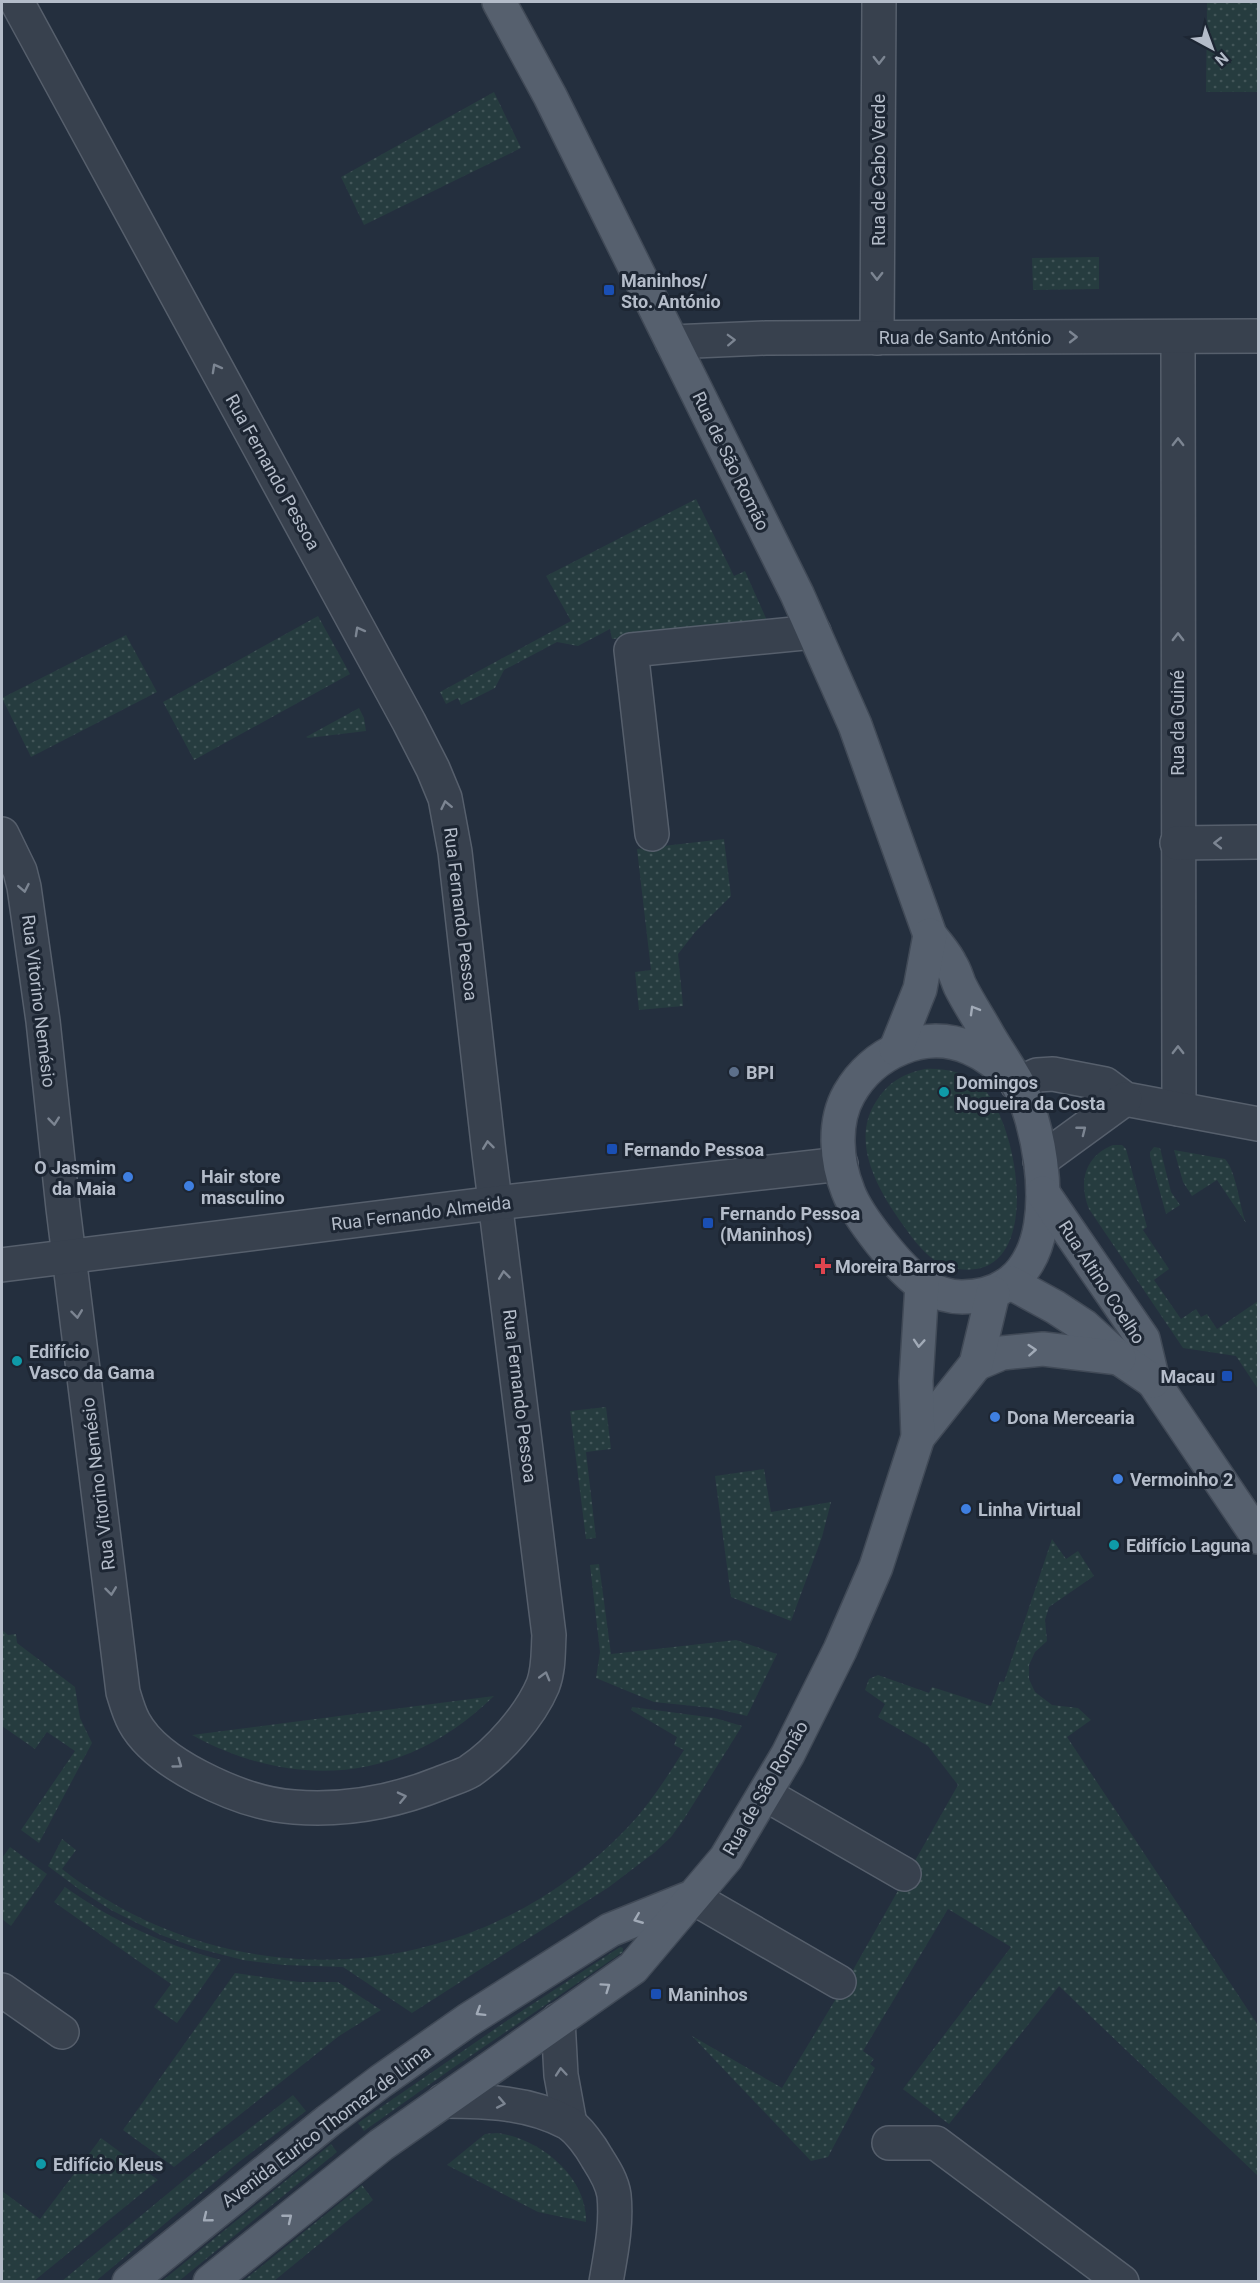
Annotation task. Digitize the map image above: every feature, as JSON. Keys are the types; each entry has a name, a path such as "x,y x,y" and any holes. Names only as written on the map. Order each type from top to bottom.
{"main road":[{"name":"Rua de São Romão","path":"499,2 550,96 814,632 855,725 930,935 951,964 960,986 1026,1102 1034,1127 1043,1193 1041,1226 1033,1255 1002,1288 976,1364 918,1437"},
{"path":"896,1049 920,988 930,935"},
{"name":"Rua de São Romão","path":"1002,1288 962,1297 939,1293 922,1285 904,1269 870,1228 848,1191 841,1164 838,1137 846,1100 859,1077 877,1060 896,1049 938,1041 968,1047 992,1060 1015,1082"},
{"name":"Rua Altino Coelho","path":"1043,1193 1143,1339 1154,1381"},
{"name":"Rua de São Romão","path":"558,2020 633,1968 726,1858 765,1794 814,1701 859,1609 876,1567 918,1437 916,1381 922,1285"},
{"name":"Rua Altino Coelho","path":"1002,1288 1055,1307 1084,1326 1119,1358 1154,1381"},
{"path":"976,1364 1002,1353 1043,1349 1119,1358"},
{"path":"1154,1381 1258,1537"},
{"name":"Avenida Eurico Thomaz de Lima","path":"129,2282 328,2121 468,2020 610,1930 692,1897"},
{"path":"210,2282 381,2145 558,2020"}],"street":[{"name":"Rua Fernando Pessoa","path":"16,2 409,722 445,798 455,852 495,1203 549,1635 548,1665 542,1685 525,1717 499,1745 469,1771 413,1794 345,1808"},
{"name":"Rua de Cabo Verde","path":"877,338 879,2"},
{"name":"Rua de Santo António","path":"672,342 877,338 1258,336"},
{"name":"Rua da Guiné","path":"1178,337 1179,1108"},
{"path":"652,834 631,650 814,632"},
{"name":"Rua Vitorino Nemésio","path":"2,834 20,871 24,887 43,1021 123,1692 134,1723 152,1744 180,1767 211,1783 257,1800 284,1805 345,1808"},
{"path":"1177,843 1258,842"},
{"path":"1015,1082 1053,1074 1105,1084 1125,1099 1258,1124"},
{"path":"1040,1161 1125,1099"},
{"name":"Rua Fernando Almeida","path":"2,1265 495,1203 841,1164"},
{"path":"765,1794 904,1874"},
{"path":"692,1897 839,1982"},
{"path":"2,1990 62,2032"},
{"path":"558,2020 561,2075 570,2124"},
{"path":"443,2101 490,2100 521,2107 570,2124 595,2153 607,2173 614,2192 615,2228 606,2282"},
{"path":"889,2143 936,2143 1122,2282"}],"green space":[{"path":"1207,2 1258,2 1258,92 1206,92"},
{"path":"494,92 521,148 364,225 341,177"},
{"path":"1099,257 1099,289 1033,290 1032,258"},
{"path":"696,499 734,576 745,571 769,625 612,639 610,629 578,646 557,642 504,670 495,688 461,705 458,698 446,704 440,692 571,621 546,576"},
{"path":"318,616 350,674 194,760 163,702"},
{"path":"126,635 157,692 31,757 2,698"},
{"path":"359,708 364,718 366,731 306,737"},
{"path":"724,839 731,896 696,931 678,954 683,1006 639,1010 635,972 651,970 637,849"},
{"path":"925,1069 954,1072 968,1077 981,1086 993,1102 1004,1125 1012,1153 1016,1182 1016,1211 1011,1237 1000,1257 981,1268 966,1270 950,1268 935,1261 925,1252 911,1236 884,1196 870,1165 866,1148 866,1132 869,1116 877,1100 886,1088 898,1079"},
{"path":"1113,1145 1122,1145 1126,1149 1147,1227 1143,1230 1169,1269 1154,1280 1181,1319 1196,1309 1201,1317 1207,1314 1217,1329 1258,1301 1258,1389 1236,1356 1183,1348 1089,1209 1084,1189 1086,1171 1096,1156"},
{"path":"1154,1147 1160,1148 1171,1192 1180,1205 1166,1214 1150,1156"},
{"path":"1174,1150 1225,1159 1235,1181 1246,1223 1217,1180 1192,1196 1183,1182"},
{"path":"606,1407 611,1449 586,1452 596,1538 586,1539 570,1411"},
{"path":"764,1469 771,1512 831,1502 822,1537 791,1621 731,1597 715,1476"},
{"path":"1052,1539 1066,1559 1078,1551 1094,1576 1049,1607 1045,1620 1047,1641 1035,1652 1029,1665 1029,1679 1035,1692 1052,1705 1078,1708 1091,1720 1067,1737 1258,2025 1258,2176 1059,1986 949,2124 903,2089 1011,1947 948,1909 863,2051 874,2059 870,2064 875,2068 828,2157 811,2161 692,2036 782,2088 849,1977 958,1785 928,1746 878,1717 885,1704 865,1690 869,1679 878,1675 929,1693 932,1687 991,1706 1000,1681 1004,1682"},
{"path":"599,1564 611,1654 736,1640 777,1654 747,1716 713,1708 654,1702 596,1678 600,1652 590,1565"},
{"path":"2,1630 8,1635 16,1634 17,1643 75,1687 80,1718 92,1743 39,1843 21,1830 75,1751 47,1732 35,1749 2,1726"},
{"path":"494,1696 460,1724 425,1746 388,1761 350,1769 311,1771 272,1765 232,1753 192,1735"},
{"path":"632,1707 715,1718 742,1726 684,1819 671,1837 655,1852 609,1887 412,2013 343,1967 283,1965 243,1960 200,1949 161,1935 111,1910 48,1866 62,1839 76,1850 62,1869 130,1913 202,1942 277,1957 353,1959 428,1946 500,1920 567,1880 636,1818 658,1790 684,1750 674,1745 677,1737 631,1710"},
{"path":"10,1847 47,1874 11,1926 2,1919 2,1858"},
{"path":"65,1887 102,1911 140,1931 179,1947 221,1960 177,2023 154,2007 171,1984 54,1902"},
{"path":"620,1947 623,1948 623,1952 364,2131 358,2123 505,2022"},
{"path":"235,1973 299,1982 338,1982 381,2010 339,2036 174,2167 123,2130"},
{"path":"293,2095 306,2111 239,2162 96,2281 62,2281 207,2161"},
{"path":"497,2133 513,2136 529,2143 558,2162 578,2189 584,2205 586,2222 538,2212 447,2165 485,2134"},
{"path":"101,2138 158,2180 34,2281 2,2281 2,2191 40,2219"},
{"path":"331,2144 337,2152 179,2281 162,2281"},
{"path":"362,2185 373,2200 274,2281 243,2281"}],"place":[{"name":"Maninhos/ Sto. António","path":"609,290"},
{"name":"BPI","path":"734,1072"},
{"name":"Domingos Nogueira da Costa","path":"944,1092"},
{"name":"Fernando Pessoa","path":"612,1149"},
{"name":"O Jasmim da Maia","path":"128,1177"},
{"name":"Hair store masculino","path":"189,1186"},
{"name":"Fernando Pessoa (Maninhos)","path":"708,1223"},
{"name":"Moreira Barros","path":"823,1266"},
{"name":"Edifício Vasco da Gama","path":"17,1361"},
{"name":"Macau","path":"1227,1376"},
{"name":"Dona Mercearia","path":"995,1417"},
{"name":"Vermoinho 2","path":"1118,1479"},
{"name":"Linha Virtual","path":"966,1509"},
{"name":"Edifício Laguna","path":"1114,1545"},
{"name":"Maninhos","path":"656,1994"},
{"name":"Edifício Kleus","path":"41,2164"}]}
